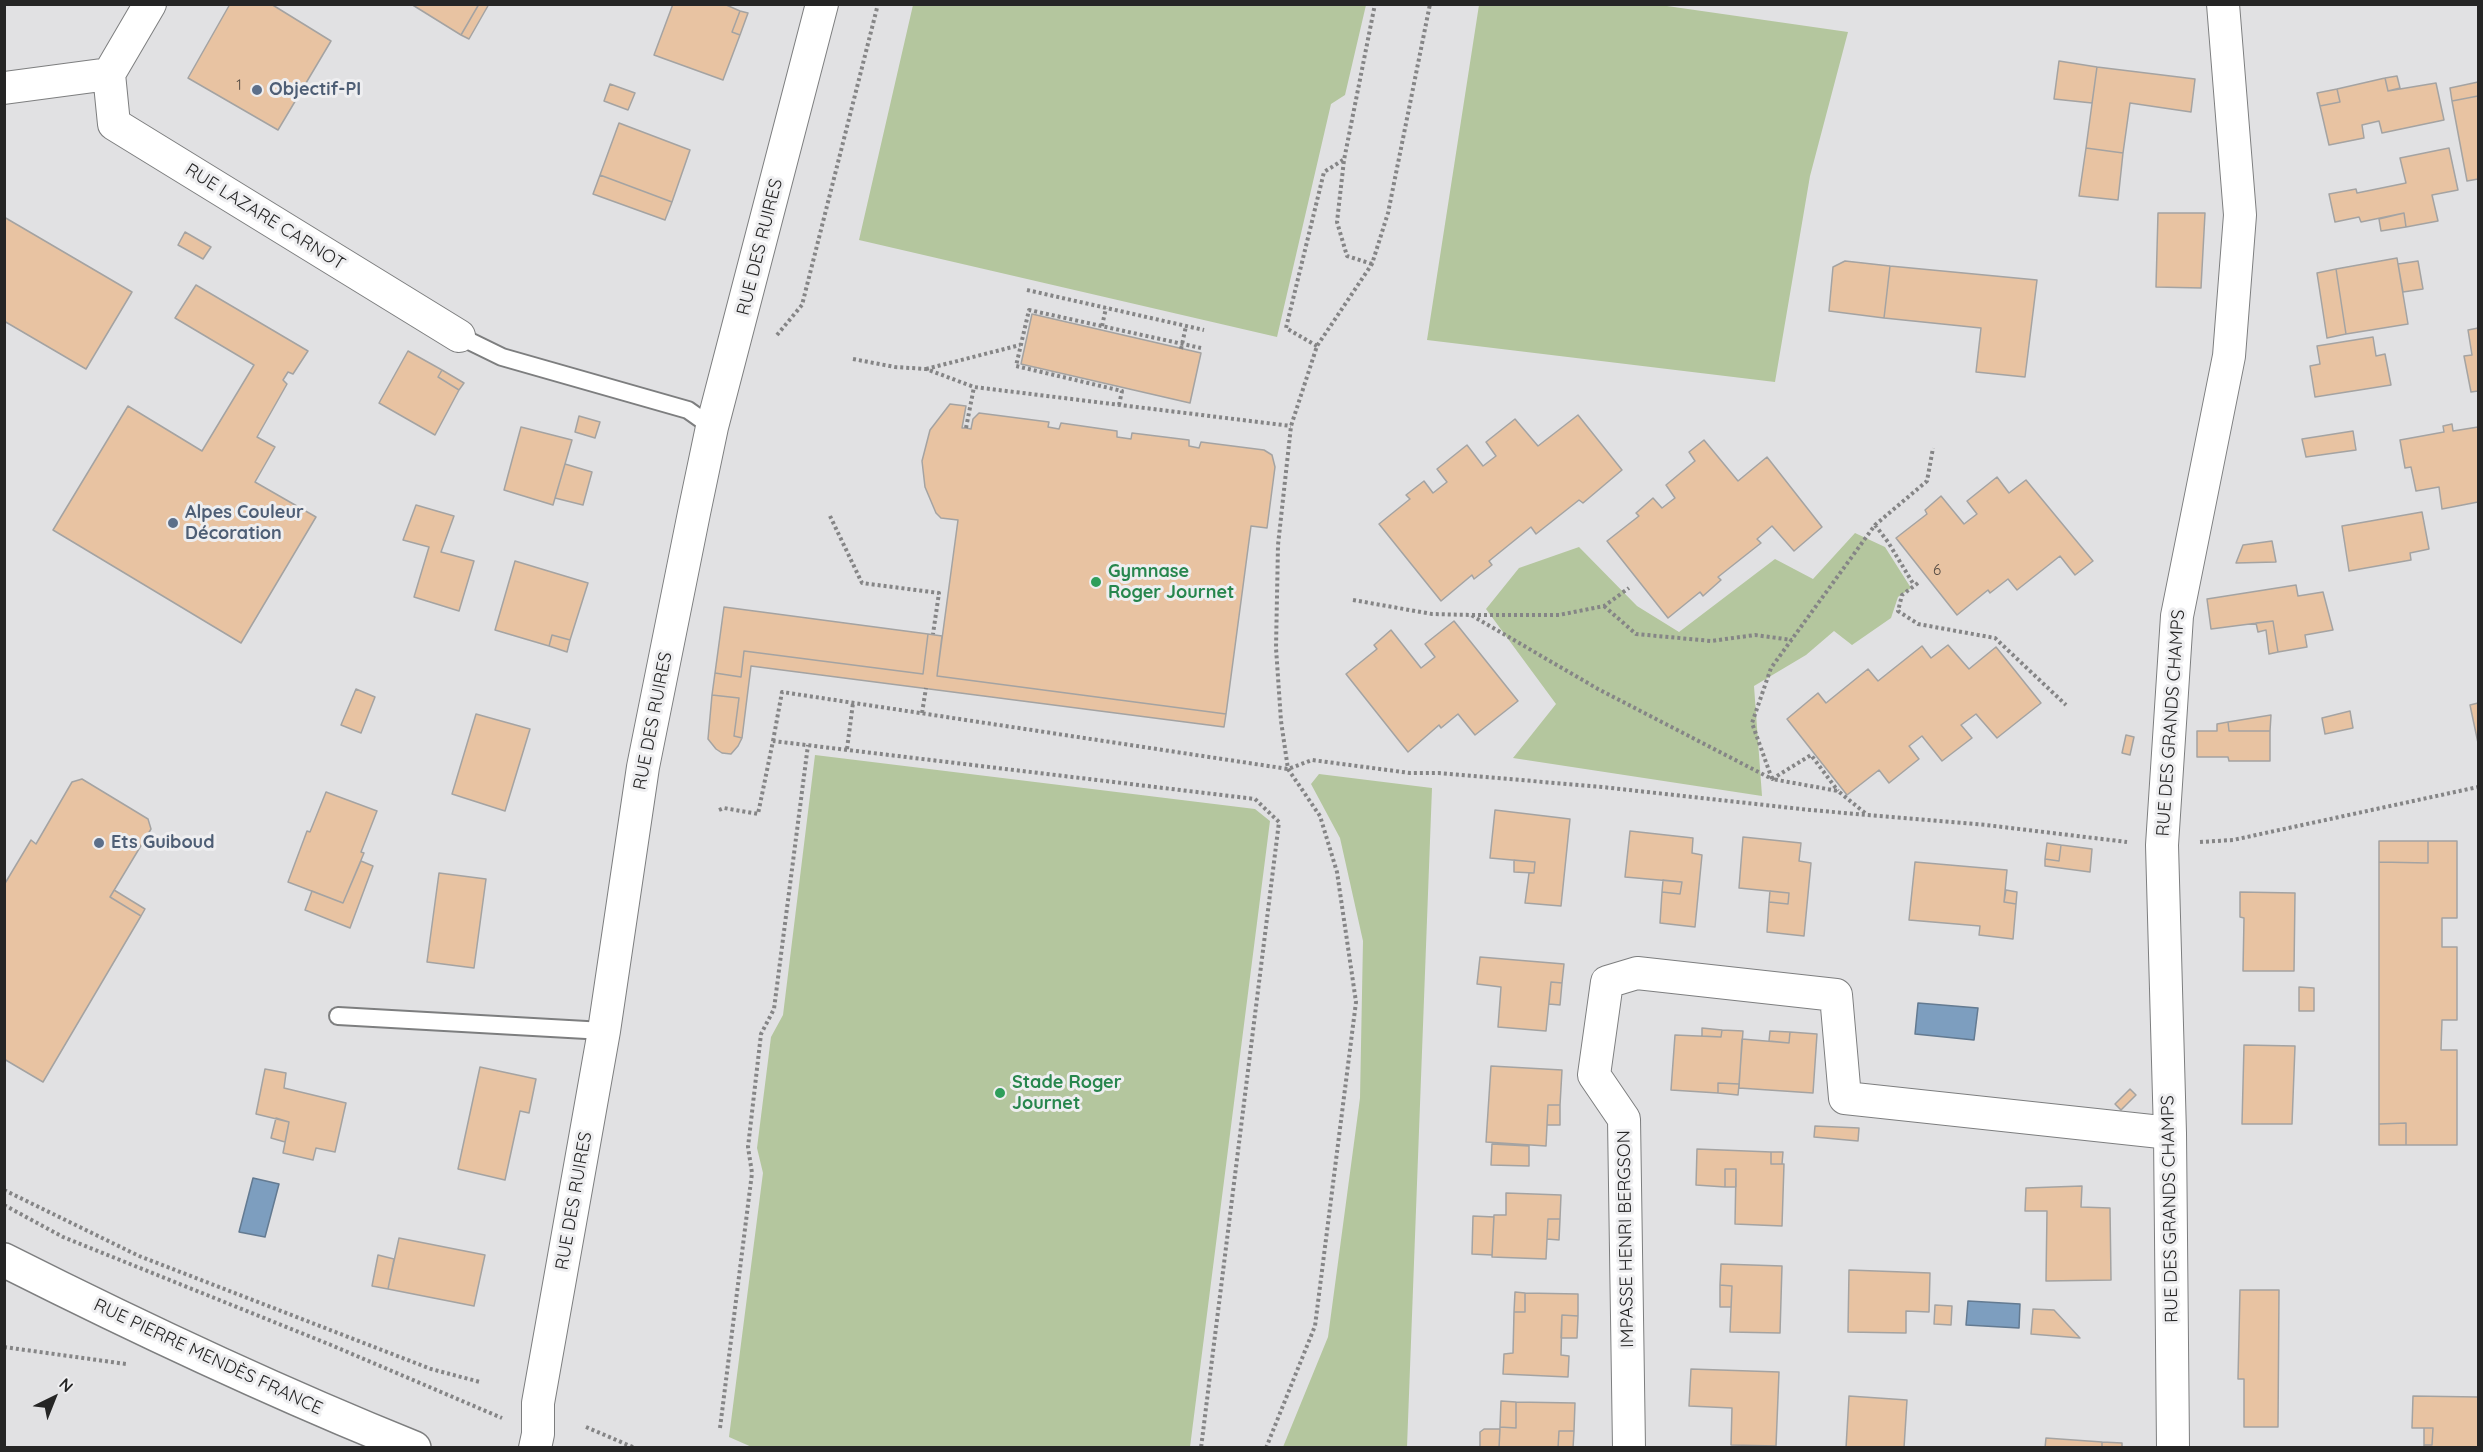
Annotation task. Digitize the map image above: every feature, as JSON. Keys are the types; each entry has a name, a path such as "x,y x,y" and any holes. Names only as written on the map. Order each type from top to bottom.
{"main road":[{"name":"RUE PIERRE MENDÈS FRANCE","path":"4,1260 273,1389 414,1448"}],"street":[{"path":"4,88 109,74 150,4"},
{"name":"RUE DES RUIRES","path":"535,1448 538,1434 538,1403 604,1031 643,767 712,427 822,4"},
{"name":"RUE DES GRANDS CHAMPS","path":"2173,1448 2170,1132 2162,845 2176,616 2229,356 2240,215 2223,4"},
{"name":"RUE LAZARE CARNOT","path":"109,74 114,124 459,336"},
{"name":"IMPASSE HENRI BERGSON","path":"1629,1448 1624,1119 1594,1075 1607,982 1637,973 1836,995 1845,1098 2170,1132"}],"lane":[{"path":"459,336 502,357 688,410 712,427"},
{"path":"338,1016 604,1031"}],"path":[{"path":"775,344 778,332 802,305 878,4"},
{"path":"1372,264 1347,256 1337,222 1344,160 1375,4"},
{"path":"1266,1448 1315,1326 1356,1002 1336,872 1320,816 1288,769 1275,648 1278,545 1291,426 1317,346 1372,264 1388,213 1430,4"},
{"path":"1317,346 1286,328 1324,172 1344,160"},
{"path":"1027,290 1204,330"},
{"path":"1102,326 1107,308"},
{"path":"1119,405 1122,391 1016,366 1029,310 1181,346 1201,348"},
{"path":"1181,346 1186,326"},
{"path":"926,369 1020,345"},
{"path":"853,359 895,367 926,369 974,387 1291,426"},
{"path":"966,428 974,387"},
{"path":"1772,779 1752,723 1771,668 1875,525 1927,481 1933,448"},
{"path":"830,516 862,583 939,593 933,634"},
{"path":"1875,525 1916,584 1902,595 1898,611 1918,624 1995,638 2066,705"},
{"path":"1353,600 1432,614 1559,615 1604,606 1629,588"},
{"path":"1604,606 1636,634 1711,641 1755,635 1792,640"},
{"path":"1471,615 1598,689 1772,779 1838,791"},
{"path":"922,713 926,688"},
{"path":"719,810 724,808 758,814 782,692 1288,769 1311,760 1410,774 1439,773 1590,786 2162,845 2233,840 2478,787"},
{"path":"847,750 853,703"},
{"path":"773,741 1255,799 1279,822 1201,1448"},
{"path":"720,1428 752,1173 748,1146 761,1035 774,1009 808,745"},
{"path":"1772,779 1811,755 1838,791 1866,814"},
{"path":"4,1190 139,1256 431,1369 480,1382"},
{"path":"4,1205 63,1237 451,1396"},
{"path":"4,1347 143,1366 160,1336"},
{"path":"586,1428 635,1448"}],"green space":[{"path":"913,5 1366,5 1345,95 1331,104 1277,337 859,240"},
{"path":"1479,5 1660,5 1848,32 1810,176 1775,382 1427,340"},
{"path":"1855,533 1885,547 1911,588 1898,597 1891,618 1852,645 1834,631 1806,655 1754,686 1762,796 1513,758 1556,704 1486,609 1519,568 1579,547 1637,606 1679,632 1775,559 1813,579"},
{"name":"Stade Roger Journet","path":"815,755 1255,809 1270,821 1190,1447 754,1448 729,1437 763,1173 757,1148 771,1037 783,1015"},
{"path":"1319,774 1432,788 1407,1447 1283,1447 1328,1337 1360,1098 1363,941 1340,838 1311,784"}],"water":[{"path":"1918,1003 1978,1008 1974,1040 1915,1034"},
{"path":"253,1178 279,1184 265,1237 239,1232"},
{"path":"1968,1301 2020,1304 2019,1328 1966,1325"}],"building":[{"path":"230,4 271,4 331,41 278,130 188,78"},
{"path":"411,4 479,4 461,35"},
{"path":"479,4 489,4 469,39 461,35"},
{"path":"673,4 724,4 740,11 732,32 740,35 723,80 654,55"},
{"path":"740,11 748,13 740,35 732,32"},
{"path":"2059,61 2097,67 2092,103 2054,99"},
{"path":"2097,67 2195,79 2191,112 2130,103 2123,153 2086,148"},
{"path":"2397,76 2400,88 2388,91 2385,78"},
{"path":"2385,78 2388,91 2436,83 2444,120 2382,133 2379,121 2362,125 2364,138 2329,145 2320,106 2340,102 2337,89"},
{"path":"2478,82 2478,96 2452,101 2450,88"},
{"path":"610,84 635,93 628,110 604,101"},
{"path":"2337,89 2340,102 2320,106 2317,93"},
{"path":"2478,96 2478,179 2467,181 2452,101"},
{"path":"619,123 690,150 672,202 600,175"},
{"path":"2086,148 2123,153 2118,200 2079,196"},
{"path":"2449,148 2458,190 2432,195 2438,221 2406,227 2404,213 2361,222 2359,217 2335,222 2329,194 2356,189 2357,193 2406,183 2400,158"},
{"path":"600,175 672,202 665,220 593,194"},
{"path":"2158,213 2205,213 2201,288 2156,287"},
{"path":"2404,213 2406,227 2381,231 2379,219"},
{"path":"4,217 132,292 86,369 4,321"},
{"path":"185,232 211,247 203,259 178,245"},
{"path":"2397,258 2408,324 2346,334 2336,269"},
{"path":"1845,261 1890,266 1884,318 1829,311 1833,267"},
{"path":"2418,261 2423,289 2403,292 2398,264"},
{"path":"1890,266 2037,280 2025,377 1976,372 1981,328 1884,318"},
{"path":"2336,269 2346,334 2327,338 2317,273"},
{"path":"196,285 308,351 293,374 288,372 283,380 287,384 257,437 275,447 255,482 316,517 241,643 53,530 128,406 202,451 254,365 175,318"},
{"path":"1032,314 1201,353 1190,403 1021,364"},
{"path":"2478,328 2478,391 2471,392 2464,356 2472,355 2468,330"},
{"path":"2373,337 2376,356 2385,354 2391,385 2315,397 2310,366 2320,364 2317,346"},
{"path":"408,351 442,370 438,377 459,390 435,435 379,403"},
{"path":"442,370 464,383 459,390 438,377"},
{"name":"Gymnase Roger Journet","path":"950,404 966,406 962,428 971,429 973,419 979,413 1049,422 1048,427 1059,429 1061,423 1117,431 1117,437 1131,439 1132,433 1189,440 1189,446 1199,448 1201,442 1264,450 1272,455 1275,467 1267,528 1251,526 1226,714 937,676 958,520 941,518 936,513 925,487 922,461 930,430"},
{"path":"1578,415 1622,470 1583,503 1579,500 1536,534 1531,527 1489,561 1492,565 1474,579 1472,575 1441,601 1379,524 1410,499 1406,495 1424,481 1433,493 1447,482 1437,469 1467,445 1483,466 1496,456 1486,442 1515,419 1538,446"},
{"path":"579,416 600,422 595,438 575,432"},
{"path":"2452,424 2453,431 2478,427 2478,502 2442,509 2439,487 2416,491 2411,467 2405,468 2400,440 2444,432 2443,426"},
{"path":"521,427 572,440 553,505 504,490"},
{"path":"2353,431 2356,450 2306,457 2302,439"},
{"path":"1704,440 1738,481 1767,457 1822,527 1794,551 1772,526 1757,539 1761,543 1718,577 1721,580 1703,596 1700,592 1668,618 1607,541 1639,516 1636,513 1653,498 1662,508 1675,498 1666,485 1695,461 1689,452"},
{"path":"565,464 592,472 583,505 555,498"},
{"path":"1997,477 2009,493 2026,480 2093,561 2075,575 2060,556 2017,590 2008,579 1990,593 1988,590 1957,615 1896,538 1927,514 1925,510 1941,496 1964,524 1977,514 1967,501"},
{"path":"416,505 454,516 441,552 474,561 459,611 414,597 429,547 403,540"},
{"path":"2422,512 2429,549 2410,553 2411,560 2349,571 2342,526"},
{"path":"2272,541 2276,562 2236,563 2243,545"},
{"path":"515,561 588,583 570,640 552,635 549,646 495,630"},
{"path":"2296,585 2298,596 2323,592 2333,630 2305,635 2307,647 2278,652 2273,621 2211,629 2207,599"},
{"path":"724,607 928,634 923,674 744,651 741,677 715,673"},
{"path":"1454,621 1518,701 1475,735 1458,714 1441,728 1439,725 1408,752 1346,674 1377,649 1374,645 1391,630 1421,668 1435,657 1425,644"},
{"path":"2273,621 2278,652 2269,654 2266,630 2258,632 2256,623"},
{"path":"928,634 942,636 937,676 1226,714 1224,727 751,666 742,738 734,736 739,698 712,695 715,673 741,677 744,651 923,674"},
{"path":"552,635 570,640 567,652 549,646"},
{"path":"1948,645 1969,669 1996,647 2041,703 1997,738 1976,714 1961,725 1972,738 1942,761 1922,736 1909,746 1919,759 1889,783 1879,770 1847,795 1787,719 1818,693 1826,703 1868,669 1878,681 1922,646 1931,658"},
{"path":"356,689 375,697 361,733 341,725"},
{"path":"712,695 739,698 734,736 742,738 731,754 722,753 708,739"},
{"path":"2478,703 2478,743 2470,705"},
{"path":"2350,711 2353,728 2325,734 2322,718"},
{"path":"476,714 530,729 505,811 452,794"},
{"path":"2271,715 2270,731 2229,731 2228,722"},
{"path":"2228,722 2229,731 2270,731 2270,761 2229,761 2228,757 2197,757 2197,731 2217,731 2217,724"},
{"path":"2126,735 2134,737 2130,755 2122,753"},
{"path":"82,779 148,819 151,829 110,897 141,916 43,1082 4,1059 4,885 31,840 36,844 72,782"},
{"path":"326,792 377,811 361,852 364,853 343,903 288,882 307,831 310,832"},
{"path":"1495,810 1570,819 1561,906 1525,903 1529,873 1534,873 1535,862 1490,858"},
{"path":"1630,831 1693,838 1692,853 1702,855 1695,927 1660,923 1662,892 1680,894 1682,882 1625,877"},
{"path":"1743,837 1801,843 1799,861 1811,863 1804,936 1767,932 1769,902 1788,904 1789,893 1739,888"},
{"path":"2379,841 2428,841 2428,863 2379,862"},
{"path":"2428,841 2457,841 2457,918 2442,918 2442,947 2457,947 2457,1020 2442,1020 2441,1050 2457,1050 2457,1145 2406,1145 2406,1123 2379,1124 2379,862 2428,863"},
{"path":"2047,843 2061,845 2059,861 2045,859"},
{"path":"2061,845 2092,849 2090,872 2045,866 2045,859 2059,861"},
{"path":"1514,860 1535,862 1534,873 1514,872"},
{"path":"361,861 373,866 350,928 305,910 312,891 343,903"},
{"path":"1915,862 2007,870 2004,902 2016,904 2013,939 1979,935 1980,926 1909,920"},
{"path":"439,873 486,879 474,968 427,962"},
{"path":"1663,880 1682,882 1680,894 1662,892"},
{"path":"114,890 145,909 141,916 110,897"},
{"path":"2006,890 2017,892 2016,904 2004,902"},
{"path":"1770,891 1789,893 1788,904 1769,902"},
{"path":"2240,892 2295,893 2294,971 2243,971 2244,918 2240,917"},
{"path":"1480,957 1564,964 1562,983 1551,982 1546,1031 1498,1027 1501,987 1477,984"},
{"path":"1551,982 1562,983 1560,1005 1549,1004"},
{"path":"2299,987 2314,988 2314,1011 2299,1011"},
{"path":"1702,1028 1722,1030 1721,1037 1702,1036"},
{"path":"1722,1030 1743,1031 1739,1084 1718,1083 1718,1093 1671,1090 1675,1035 1721,1037"},
{"path":"1770,1031 1790,1032 1789,1043 1769,1041"},
{"path":"1790,1032 1817,1034 1813,1093 1739,1088 1742,1039 1789,1043"},
{"path":"2244,1045 2295,1046 2292,1124 2242,1124"},
{"path":"1491,1066 1562,1070 1560,1105 1548,1105 1546,1146 1486,1142"},
{"path":"480,1067 536,1079 529,1113 520,1111 505,1180 458,1169"},
{"path":"265,1069 286,1073 284,1088 346,1103 335,1152 316,1148 313,1160 283,1153 289,1122 256,1114"},
{"path":"1718,1083 1739,1084 1738,1095 1718,1093"},
{"path":"2130,1089 2136,1095 2121,1110 2115,1104"},
{"path":"1548,1105 1560,1105 1560,1125 1547,1125"},
{"path":"276,1118 289,1122 285,1142 271,1138"},
{"path":"2406,1123 2406,1145 2379,1145 2379,1124"},
{"path":"1815,1126 1859,1128 1858,1141 1814,1137"},
{"path":"1492,1144 1529,1146 1529,1166 1491,1165"},
{"path":"1697,1149 1771,1152 1771,1164 1784,1164 1782,1226 1735,1224 1736,1169 1725,1169 1725,1187 1696,1185"},
{"path":"1771,1152 1783,1152 1782,1164 1771,1164"},
{"path":"1725,1169 1736,1169 1736,1187 1725,1187"},
{"path":"2082,1186 2081,1207 2110,1208 2111,1280 2046,1281 2047,1211 2025,1211 2026,1188"},
{"path":"1506,1193 1561,1195 1560,1219 1548,1219 1546,1259 1492,1257 1494,1215 1506,1215"},
{"path":"1473,1216 1494,1217 1492,1255 1472,1254"},
{"path":"1548,1219 1560,1219 1559,1240 1547,1239"},
{"path":"399,1238 485,1255 474,1306 388,1289"},
{"path":"378,1255 394,1259 388,1289 372,1286"},
{"path":"1721,1264 1782,1266 1780,1333 1730,1332 1732,1286 1720,1285"},
{"path":"1849,1270 1930,1273 1929,1312 1906,1311 1906,1333 1848,1332"},
{"path":"1720,1285 1732,1286 1731,1307 1720,1307"},
{"path":"2240,1290 2279,1290 2278,1427 2244,1427 2244,1379 2238,1379"},
{"path":"1515,1292 1525,1293 1525,1312 1514,1312"},
{"path":"1525,1293 1578,1294 1578,1316 1562,1315 1561,1355 1569,1356 1568,1377 1503,1374 1504,1354 1513,1353 1514,1312 1525,1312"},
{"path":"1935,1305 1952,1306 1951,1325 1934,1324"},
{"path":"2033,1309 2054,1310 2080,1338 2031,1334"},
{"path":"1562,1315 1578,1316 1577,1338 1561,1338"},
{"path":"1691,1369 1779,1372 1776,1446 1731,1445 1732,1408 1689,1406"},
{"path":"1849,1396 1907,1400 1904,1448 1846,1448"},
{"path":"2413,1396 2478,1397 2478,1448 2424,1448 2424,1445 2432,1445 2433,1428 2412,1428"},
{"path":"1501,1401 1516,1402 1516,1428 1500,1427"},
{"path":"1516,1402 1575,1403 1574,1431 1559,1431 1558,1448 1499,1448 1500,1427 1516,1428"},
{"path":"2424,1428 2433,1428 2432,1445 2424,1445"},
{"path":"1484,1429 1500,1429 1499,1448 1480,1448 1480,1432"},
{"path":"1559,1431 1574,1431 1573,1448 1558,1448"},
{"path":"2046,1438 2102,1442 2102,1448 2045,1448"},
{"path":"2102,1442 2122,1443 2122,1448 2102,1448"}],"place":[{"name":"Objectif-PI","path":"257,90"},
{"name":"Alpes Couleur Décoration","path":"173,523"},
{"name":"Gymnase Roger Journet","path":"1096,582"},
{"name":"Ets Guiboud","path":"99,843"},
{"name":"Stade Roger Journet","path":"1000,1093"}]}
